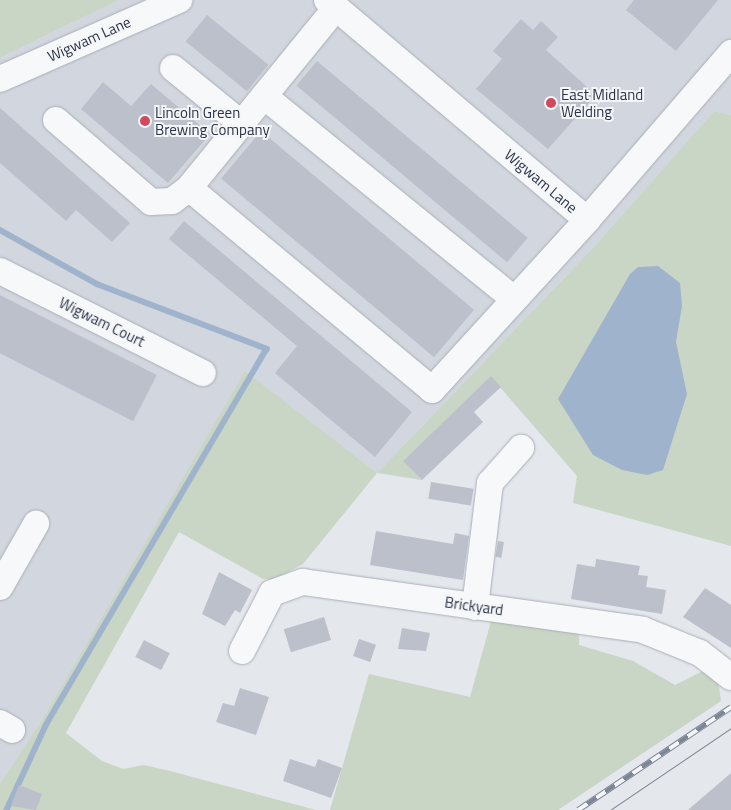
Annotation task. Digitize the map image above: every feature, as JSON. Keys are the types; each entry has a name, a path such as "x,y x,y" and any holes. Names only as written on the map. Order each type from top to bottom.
{"street":[{"name":"Wigwam Lane","path":"0,79 179,0"},
{"name":"Wigwam Lane","path":"331,4 588,220 731,53"},
{"path":"56,120 151,202 172,201 189,188 242,124 331,4"},
{"path":"174,68 242,124"},
{"path":"264,96 514,299"},
{"path":"189,188 432,390 588,220"},
{"name":"Wigwam Court","path":"0,271 203,372"},
{"path":"475,606 490,483 521,448"},
{"path":"0,587 36,524"},
{"name":"Brickyard","path":"242,651 272,593 303,582 643,630 700,653 731,677"}],"shaded area":[{"path":"119,0 731,0 731,115 714,111 590,251 377,473 245,372 42,720 0,783 0,58"}],"green space":[{"path":"0,0 119,0 0,58"},
{"path":"714,111 731,115 731,546 573,503 577,476 491,377 404,460 422,480 377,473 590,251"},
{"path":"245,371 377,473 303,564 275,579 263,579 179,532 66,733 102,761 123,769 144,765 316,810 0,810 0,783 42,720"},
{"path":"493,614 579,627 579,645 633,661 675,685 703,671 718,679 721,701 558,810 330,810 369,674 470,697"}],"water":[{"path":"658,266 680,283 682,306 676,342 687,394 663,470 647,475 622,470 593,455 558,399 630,274 638,267"}],"building":[{"path":"634,0 718,0 676,51 626,10"},
{"path":"207,15 268,65 247,91 186,41"},
{"path":"521,19 533,30 541,21 558,37 546,50 596,95 548,149 476,89 502,59 493,51"},
{"path":"317,61 528,238 507,262 296,86"},
{"name":"Lincoln Green Brewing Company","path":"103,82 131,106 151,84 210,134 168,183 81,109"},
{"path":"0,108 130,223 112,242 76,210 66,221 0,163"},
{"path":"261,131 474,310 434,357 221,178"},
{"path":"184,221 412,412 375,457 275,373 297,346 169,239"},
{"path":"0,295 157,375 133,421 0,353"},
{"path":"491,376 501,387 474,412 483,422 422,480 403,461"},
{"path":"431,482 473,489 471,506 428,499"},
{"path":"376,531 453,544 455,533 469,536 463,580 370,565"},
{"path":"498,541 504,542 501,558 495,557"},
{"path":"596,559 640,566 638,575 648,576 646,587 666,590 662,614 571,599 577,564 595,567"},
{"path":"219,572 252,590 240,613 235,610 225,626 202,614"},
{"path":"705,588 731,605 731,648 683,617"},
{"path":"324,617 331,640 291,652 284,629"},
{"path":"402,628 430,633 426,651 398,649"},
{"path":"359,639 376,645 370,662 353,656"},
{"path":"144,640 170,653 161,670 135,657"},
{"path":"240,688 269,697 256,735 216,722 223,703 234,706"},
{"path":"290,759 315,767 318,759 342,768 331,798 283,781"},
{"path":"731,773 731,810 688,810 703,797"},
{"path":"19,785 42,794 36,810 11,806"}],"waterway":[{"path":"0,230 97,284 267,349 46,726 7,810"}],"tram line":[{"path":"610,810 731,728"}],"railway":[{"path":"578,810 731,707"}],"place":[{"name":"East Midland Welding","path":"551,103"},
{"name":"Lincoln Green Brewing Company","path":"145,121"}]}
